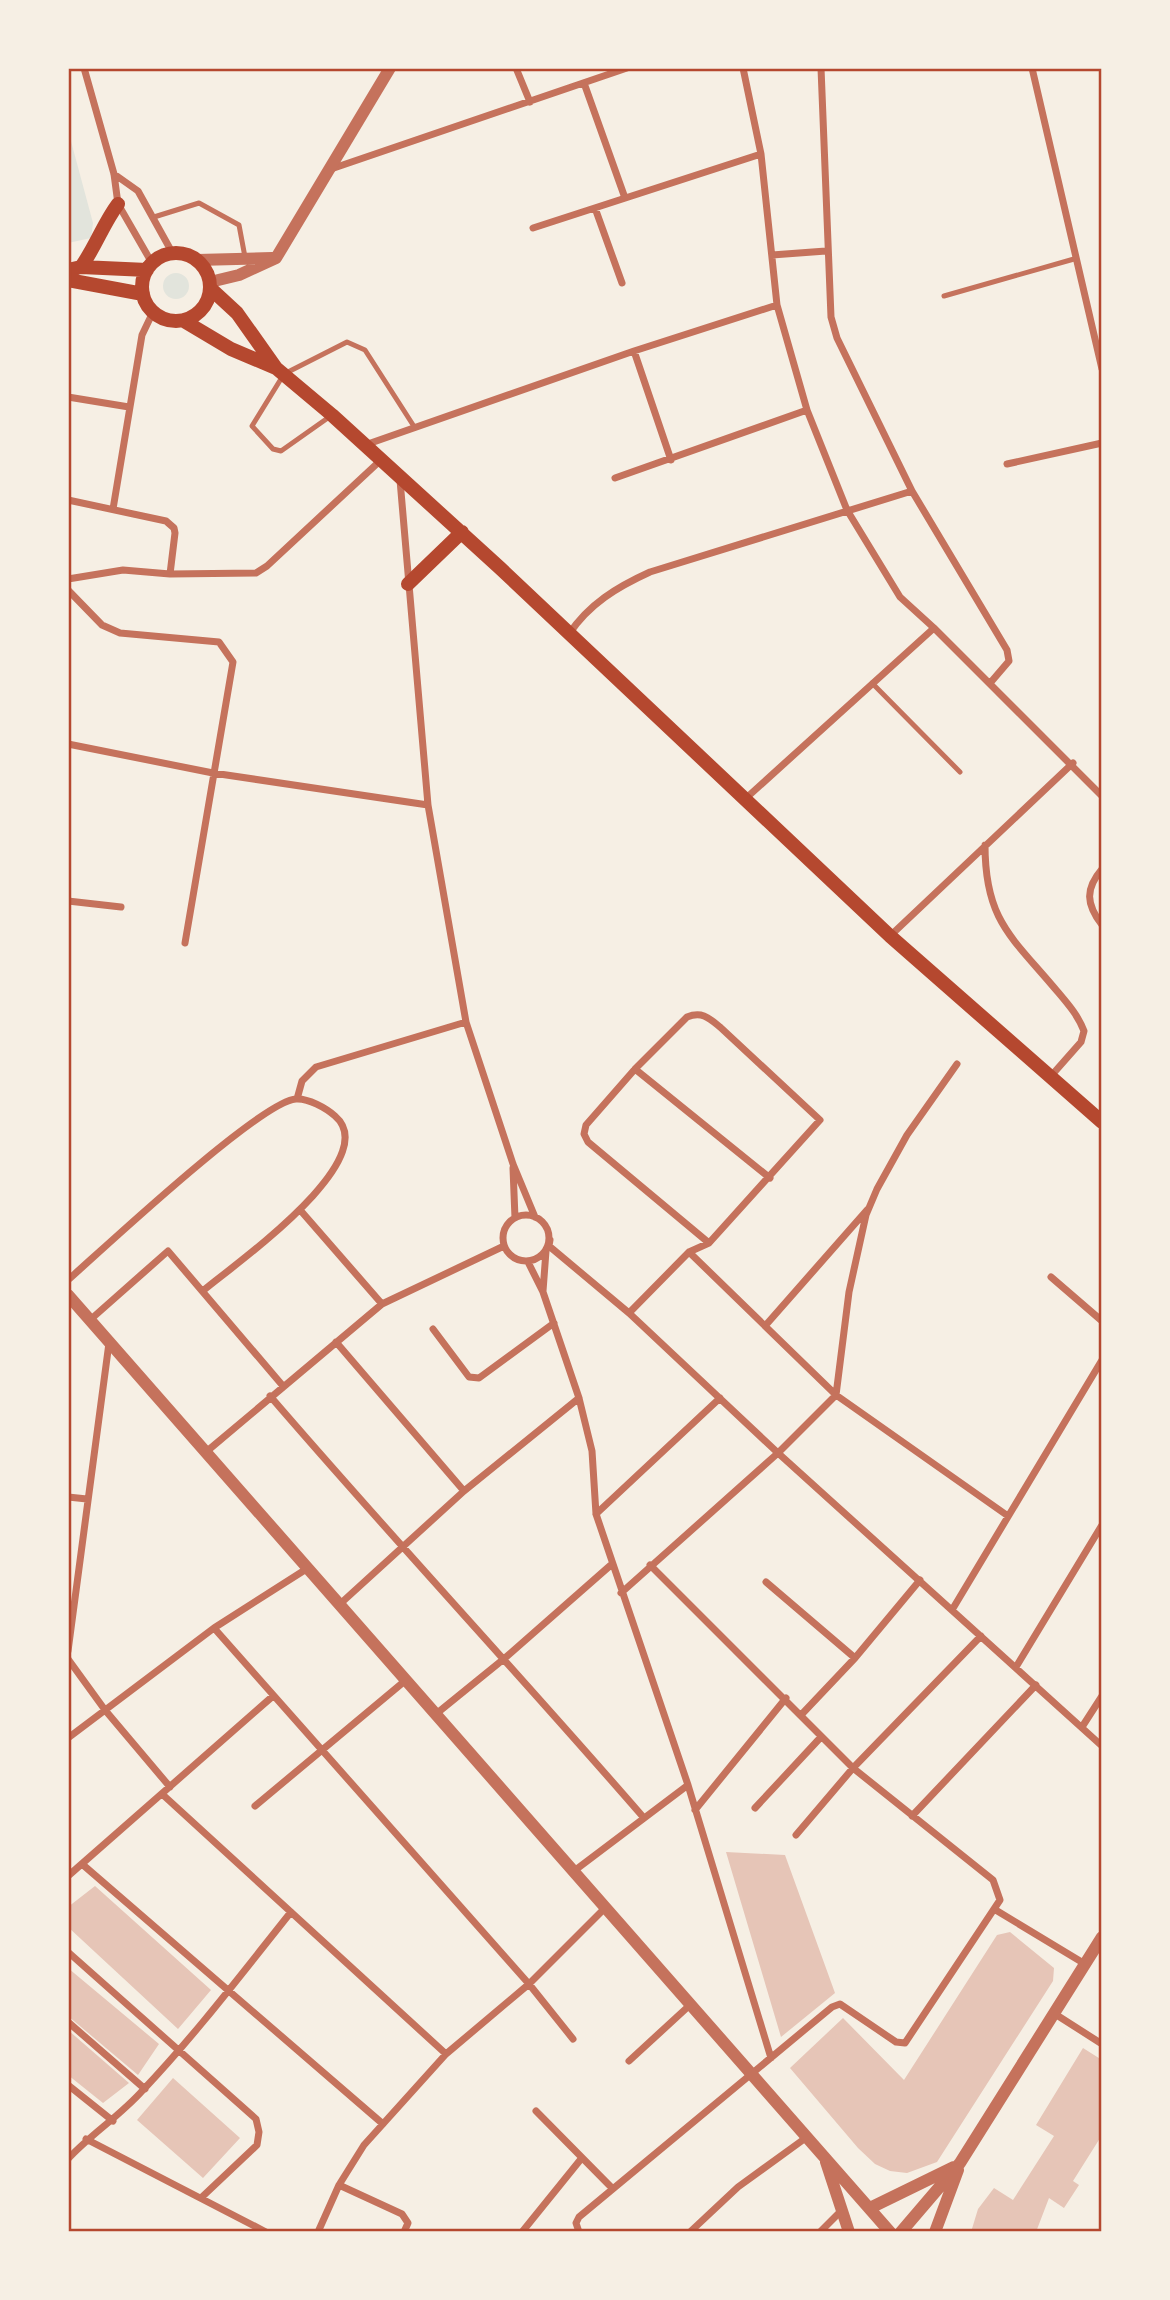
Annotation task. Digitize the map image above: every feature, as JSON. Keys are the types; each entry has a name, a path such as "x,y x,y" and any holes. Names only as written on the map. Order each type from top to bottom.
{"main road":[{"path":"75,268 94,249 105,221 118,204"},
{"path":"75,268 150,266 173,254 197,260 210,285 237,313 280,371 462,532 890,936 1102,1122"},
{"path":"150,266 143,294 153,312 173,321 184,321 201,311 210,285"},
{"path":"68,280 143,294"},
{"path":"184,321 231,349 280,371"},
{"path":"408,584 462,532"}],"street":[{"path":"84,68 114,174 118,204 150,266"},
{"path":"210,285 276,258 390,68"},
{"path":"516,68 530,102"},
{"path":"330,169 627,68"},
{"path":"743,68 761,154 777,305 807,410 847,510 900,597 991,682 1102,796"},
{"path":"821,68 828,304 837,338 912,491 1007,650 1009,661 991,682"},
{"path":"1032,68 1074,259 1102,369"},
{"path":"584,83 625,198"},
{"path":"533,228 761,154"},
{"path":"114,174 138,191 173,254"},
{"path":"595,208 622,283"},
{"path":"772,255 826,251"},
{"path":"197,260 276,258"},
{"path":"365,445 634,351 777,305"},
{"path":"113,509 142,335 153,312"},
{"path":"634,351 671,460"},
{"path":"68,397 129,407"},
{"path":"615,478 807,410"},
{"path":"1007,464 1102,443"},
{"path":"68,579 123,570 170,574 256,573 267,566 382,459"},
{"path":"400,475 428,805 466,1022 513,1164 535,1217 546,1226 549,1246 629,1313 778,1453 1102,1746"},
{"path":"569,635 591,607 642,575 912,491"},
{"path":"68,500 159,519 174,528 170,574"},
{"path":"68,590 102,625 120,633 219,642 228,650 233,662 185,943"},
{"path":"744,800 934,628"},
{"path":"68,744 213,773 428,805"},
{"path":"890,936 1073,764"},
{"path":"985,845 985,874 995,914 1010,938 1075,1013 1084,1031 1081,1042 1051,1076"},
{"path":"1102,869 1091,883 1088,898 1102,925"},
{"path":"68,901 121,907"},
{"path":"629,1313 689,1252 709,1243 771,1178 820,1120 720,1027 701,1014 687,1017 635,1069 586,1125 584,1134 588,1142 709,1243"},
{"path":"297,1099 302,1081 316,1067 466,1022"},
{"path":"621,1593 778,1453 836,1395 849,1292 870,1207 907,1135 957,1064"},
{"path":"635,1069 771,1178"},
{"path":"68,1280 167,1191 272,1109 297,1099 326,1108 344,1123 347,1140 335,1167 301,1211 204,1290"},
{"path":"513,1164 514,1218 504,1230 504,1246 516,1260 528,1262 546,1251"},
{"path":"765,1325 870,1207"},
{"path":"301,1211 382,1304"},
{"path":"514,1218 535,1217"},
{"path":"543,1292 546,1251 550,1240"},
{"path":"205,1452 382,1304 504,1246"},
{"path":"90,1320 168,1251 283,1385"},
{"path":"689,1252 836,1395 1008,1516"},
{"path":"528,1262 543,1292 579,1398 592,1451 596,1514 688,1785 771,2058"},
{"path":"1051,1277 1102,1321"},
{"path":"68,1295 890,2232"},
{"path":"433,1329 469,1377 479,1378 554,1323"},
{"path":"68,1651 109,1342"},
{"path":"336,1342 464,1491"},
{"path":"952,1610 1102,1360"},
{"path":"270,1396 401,1548 505,1658 644,1818"},
{"path":"340,1604 464,1491 579,1398"},
{"path":"596,1514 720,1398"},
{"path":"68,1497 87,1499"},
{"path":"1016,1667 1102,1525"},
{"path":"436,1714 505,1658 612,1564"},
{"path":"579,2232 576,2223 579,2217 832,2007 840,2004 896,2042 905,2043 1000,1900 993,1880 853,1768 786,1698 650,1565"},
{"path":"68,1738 214,1628 308,1568"},
{"path":"802,1714 855,1658 920,1580"},
{"path":"765,1582 855,1658"},
{"path":"214,1628 529,1984 573,2039"},
{"path":"796,1835 853,1768 981,1636"},
{"path":"68,1659 105,1710 170,1787"},
{"path":"255,1806 406,1680"},
{"path":"912,1816 1036,1685"},
{"path":"68,1876 273,1696"},
{"path":"1082,1727 1102,1696"},
{"path":"695,1810 786,1698"},
{"path":"755,1808 821,1737"},
{"path":"574,1871 688,1785"},
{"path":"162,1794 446,2054"},
{"path":"82,1864 383,2124"},
{"path":"318,2232 339,2185 364,2145 446,2054 529,1984 606,1907"},
{"path":"994,1909 1085,1964"},
{"path":"68,2159 86,2139 113,2122 145,2089 291,1912"},
{"path":"901,2232 960,2163 1102,1937"},
{"path":"68,1952 180,2048 256,2119 260,2132 257,2145 202,2197"},
{"path":"629,2061 691,2004"},
{"path":"1055,2014 1102,2044"},
{"path":"68,2022 145,2089"},
{"path":"68,2085 113,2122"},
{"path":"536,2110 612,2188"},
{"path":"690,2232 738,2187 808,2137"},
{"path":"86,2139 266,2232"},
{"path":"824,2155 849,2232"},
{"path":"522,2232 581,2159"},
{"path":"870,2208 960,2163"},
{"path":"935,2232 960,2163"},
{"path":"339,2185 402,2214 408,2222 404,2232"},
{"path":"820,2232 843,2210"}],"lane":[{"path":"154,217 200,203 239,225 244,257"},
{"path":"944,296 1074,259"},
{"path":"332,415 286,449 272,449 251,426 280,371 347,342 365,350 415,428"},
{"path":"872,683 960,772"}],"shaded area":[{"path":"68,130 93,223 91,238 68,243"},
{"path":"176,273 185,277 189,286 185,295 176,299 167,295 163,286 167,277"}],"building":[{"path":"726,1852 785,1855 835,1993 781,2037"},
{"path":"95,1886 211,1990 178,2029 68,1927 68,1907"},
{"path":"1010,1932 1054,1968 1053,1981 937,2162 907,2173 890,2171 875,2164 858,2148 790,2068 843,2018 904,2080 997,1935"},
{"path":"68,1968 159,2044 138,2075 68,2016"},
{"path":"68,2030 129,2083 103,2103 68,2075"},
{"path":"1083,2048 1102,2060 1102,2135 1073,2181 1079,2185 1064,2208 1049,2198 1036,2232 971,2232 978,2209 994,2188 1013,2200 1054,2136 1036,2125"},
{"path":"173,2078 240,2138 203,2178 137,2120"}]}
